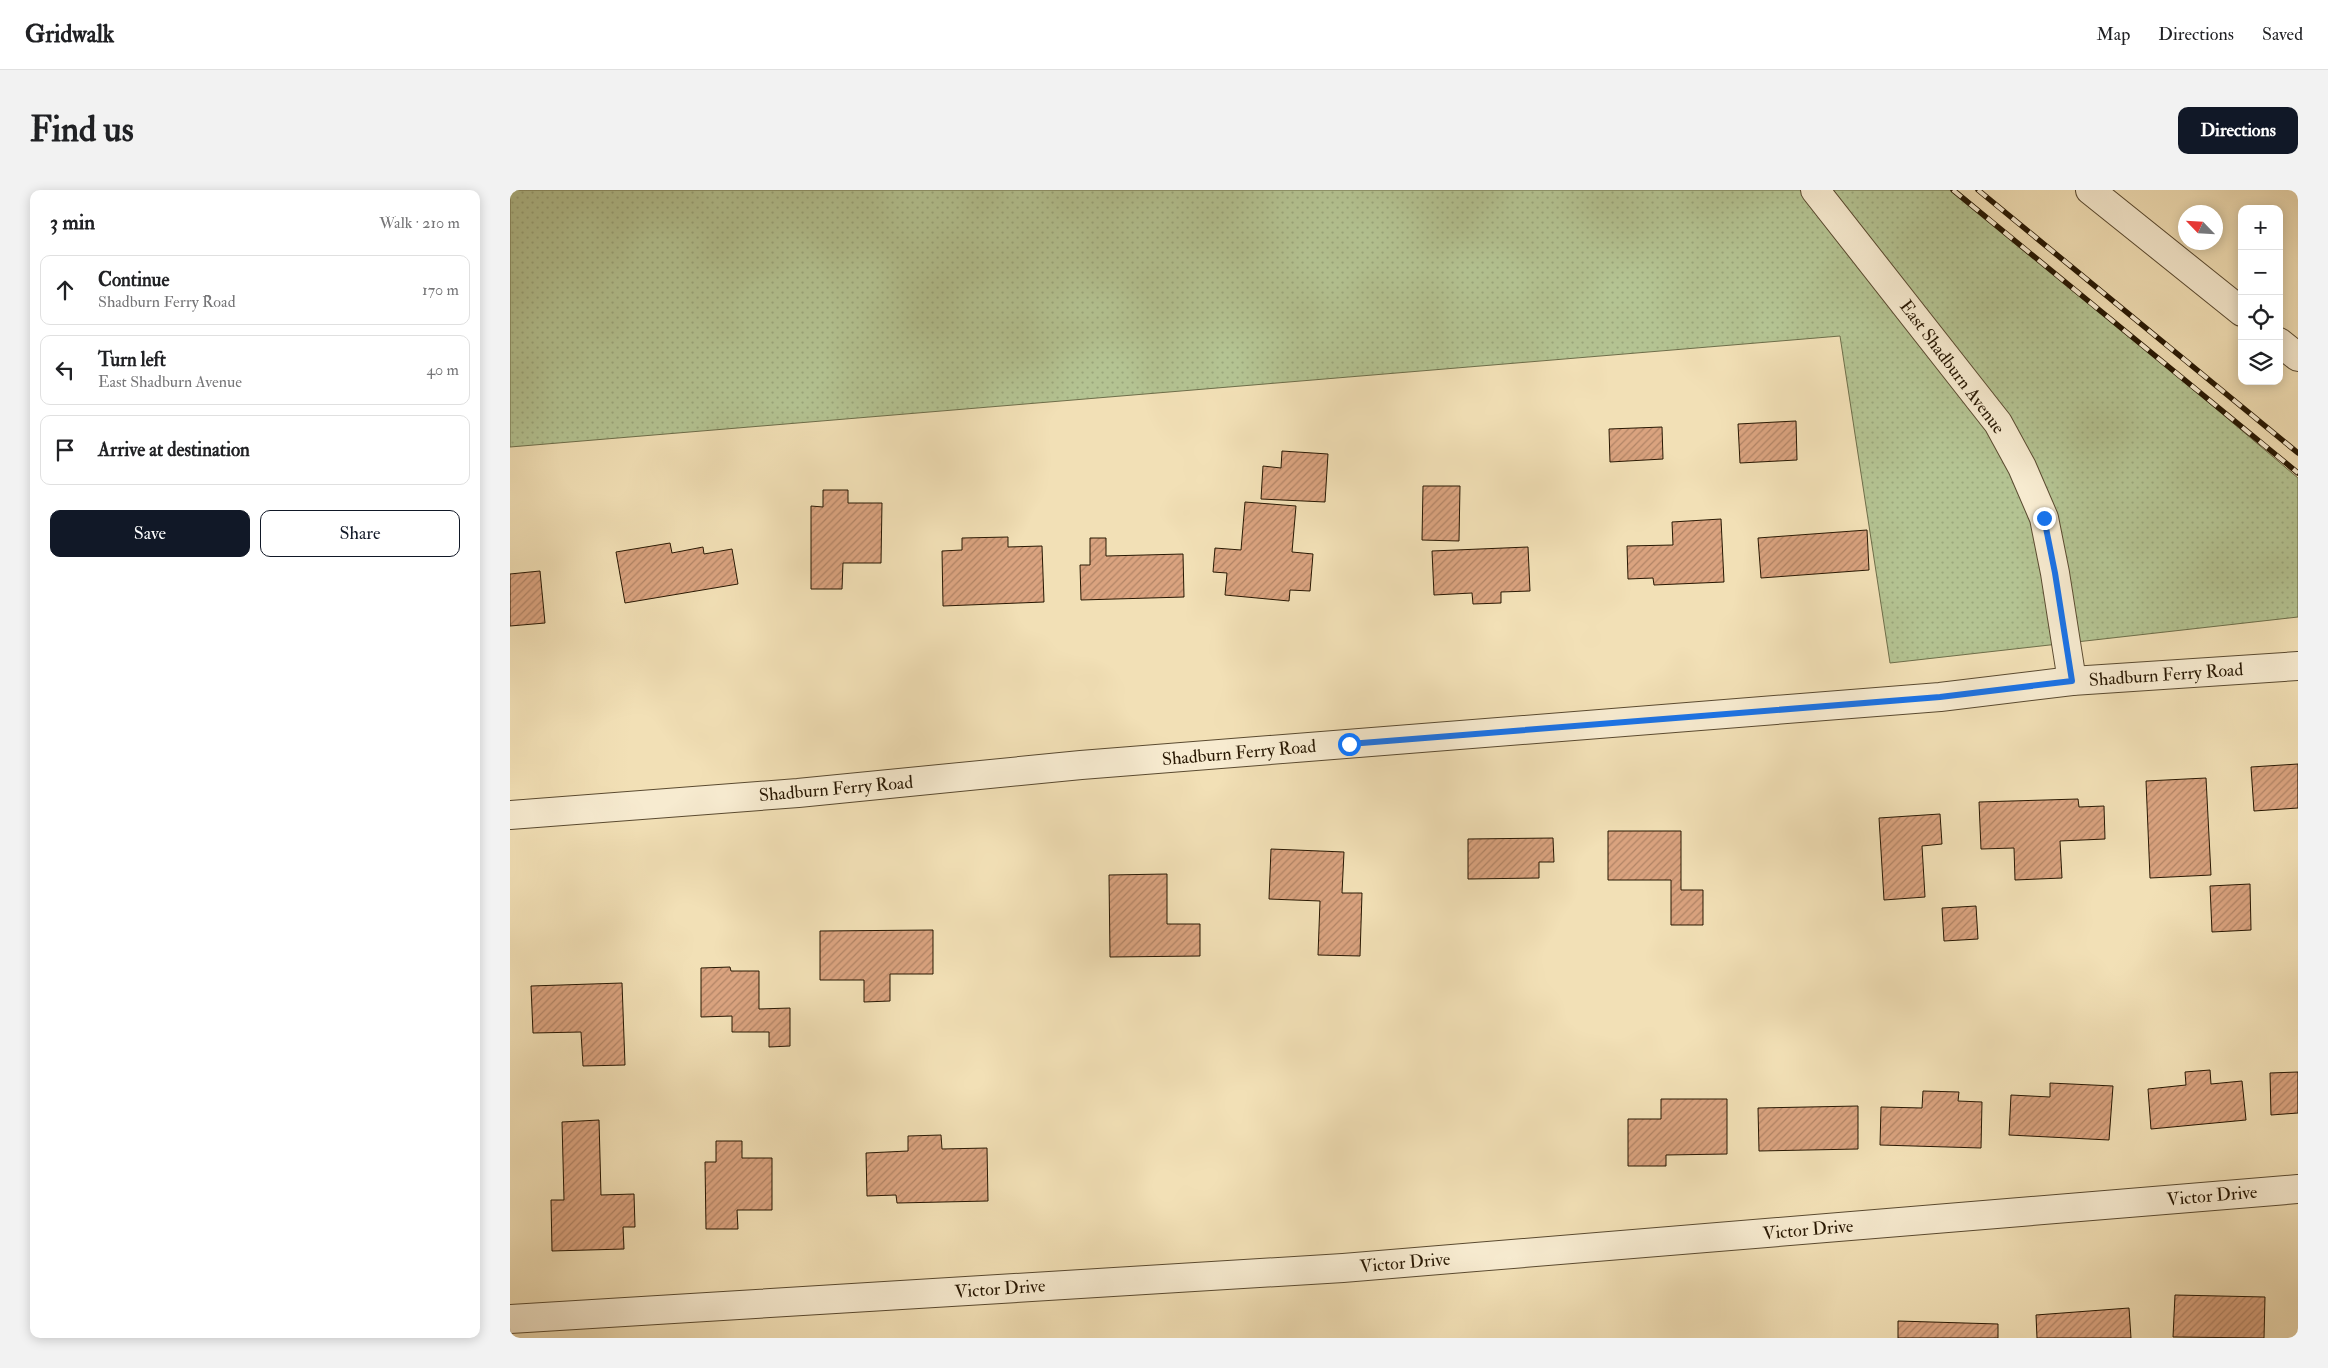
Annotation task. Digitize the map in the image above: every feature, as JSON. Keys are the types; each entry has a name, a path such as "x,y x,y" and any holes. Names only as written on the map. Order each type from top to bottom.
{"street":[{"name":"East Shadburn Avenue","path":"1815,190 1998,423 2022,467 2044,518 2055,573 2072,681"},
{"path":"2090,190 2238,309"},
{"path":"2283,345 2298,357"},
{"name":"Shadburn Ferry Road","path":"510,815 798,793 1081,766 1930,698 2072,681 2298,666"},
{"name":"Victor Drive","path":"510,1320 1343,1268 2298,1189"}],"green space":[{"path":"510,190 1957,190 2298,478 2298,617 1890,663 1840,336 510,447"}],"building":[{"path":"1796,421 1797,460 1740,463 1738,424"},
{"path":"1662,427 1663,459 1610,462 1609,429"},
{"path":"1282,451 1328,454 1325,502 1261,499 1263,466 1281,468"},
{"path":"1423,486 1460,486 1459,541 1422,540"},
{"path":"823,490 848,490 848,503 882,503 881,563 843,563 842,589 811,589 811,506 823,507"},
{"path":"1245,502 1296,506 1292,552 1313,554 1310,591 1290,590 1289,601 1225,595 1227,573 1213,572 1215,548 1241,550"},
{"path":"1721,519 1724,582 1654,585 1653,578 1628,579 1627,546 1673,545 1672,522"},
{"path":"1867,530 1869,570 1761,578 1758,538"},
{"path":"1008,537 1008,547 1042,546 1044,602 943,606 942,551 962,550 962,538"},
{"path":"1090,538 1106,538 1106,556 1183,554 1184,597 1081,600 1080,565 1090,565"},
{"path":"670,543 672,553 703,547 704,554 732,549 738,584 625,603 616,552"},
{"path":"1528,547 1530,591 1501,592 1501,603 1473,604 1472,593 1434,595 1432,551"},
{"path":"540,571 545,623 510,626 510,574"},
{"path":"2298,764 2298,808 2254,811 2251,767"},
{"path":"2206,778 2211,875 2150,878 2146,781"},
{"path":"2078,799 2079,807 2104,806 2105,839 2060,841 2062,878 2015,880 2014,848 1981,849 1979,802"},
{"path":"1940,814 1942,844 1922,846 1925,897 1884,900 1879,818"},
{"path":"1608,831 1681,831 1681,890 1703,890 1703,925 1671,925 1671,880 1608,880"},
{"path":"1553,838 1554,862 1539,862 1539,878 1468,879 1468,839"},
{"path":"1271,849 1344,852 1342,893 1362,893 1360,956 1318,955 1320,901 1269,899"},
{"path":"1167,874 1167,924 1200,924 1200,956 1110,957 1109,875"},
{"path":"2250,884 2251,930 2212,932 2210,886"},
{"path":"1976,906 1978,939 1944,941 1942,908"},
{"path":"933,930 933,974 890,974 890,1001 864,1002 864,980 820,980 820,931"},
{"path":"730,967 731,971 759,971 759,1009 790,1008 790,1046 769,1047 769,1032 732,1032 732,1016 701,1017 701,968"},
{"path":"622,983 625,1065 583,1066 581,1032 533,1033 531,986"},
{"path":"2210,1070 2211,1084 2242,1081 2246,1120 2151,1129 2148,1089 2186,1085 2185,1072"},
{"path":"2298,1072 2298,1113 2271,1115 2270,1073"},
{"path":"2050,1083 2113,1086 2109,1140 2009,1135 2011,1095 2050,1097"},
{"path":"1923,1091 1959,1092 1958,1101 1982,1102 1981,1148 1880,1145 1881,1107 1922,1108"},
{"path":"1661,1099 1727,1099 1727,1154 1666,1155 1666,1166 1628,1166 1628,1119 1661,1119"},
{"path":"1858,1106 1858,1149 1759,1151 1758,1108"},
{"path":"599,1120 601,1195 634,1194 635,1227 623,1227 624,1249 552,1251 551,1200 564,1200 562,1122"},
{"path":"941,1135 942,1149 987,1148 988,1201 897,1203 896,1195 867,1196 866,1153 908,1151 908,1136"},
{"path":"716,1141 742,1141 742,1158 772,1158 772,1210 737,1210 738,1229 706,1229 705,1162 716,1162"},
{"path":"2175,1295 2265,1297 2264,1338 2173,1337"},
{"path":"2129,1308 2131,1338 2037,1338 2036,1315"},
{"path":"1898,1321 1998,1324 1998,1338 1898,1338"}],"railway":[{"path":"1953,190 2298,473"},
{"path":"1978,190 2298,453"}],"route":[{"path":"1349,744 1940,697 2072,681 2055,573 2044,518"}]}
